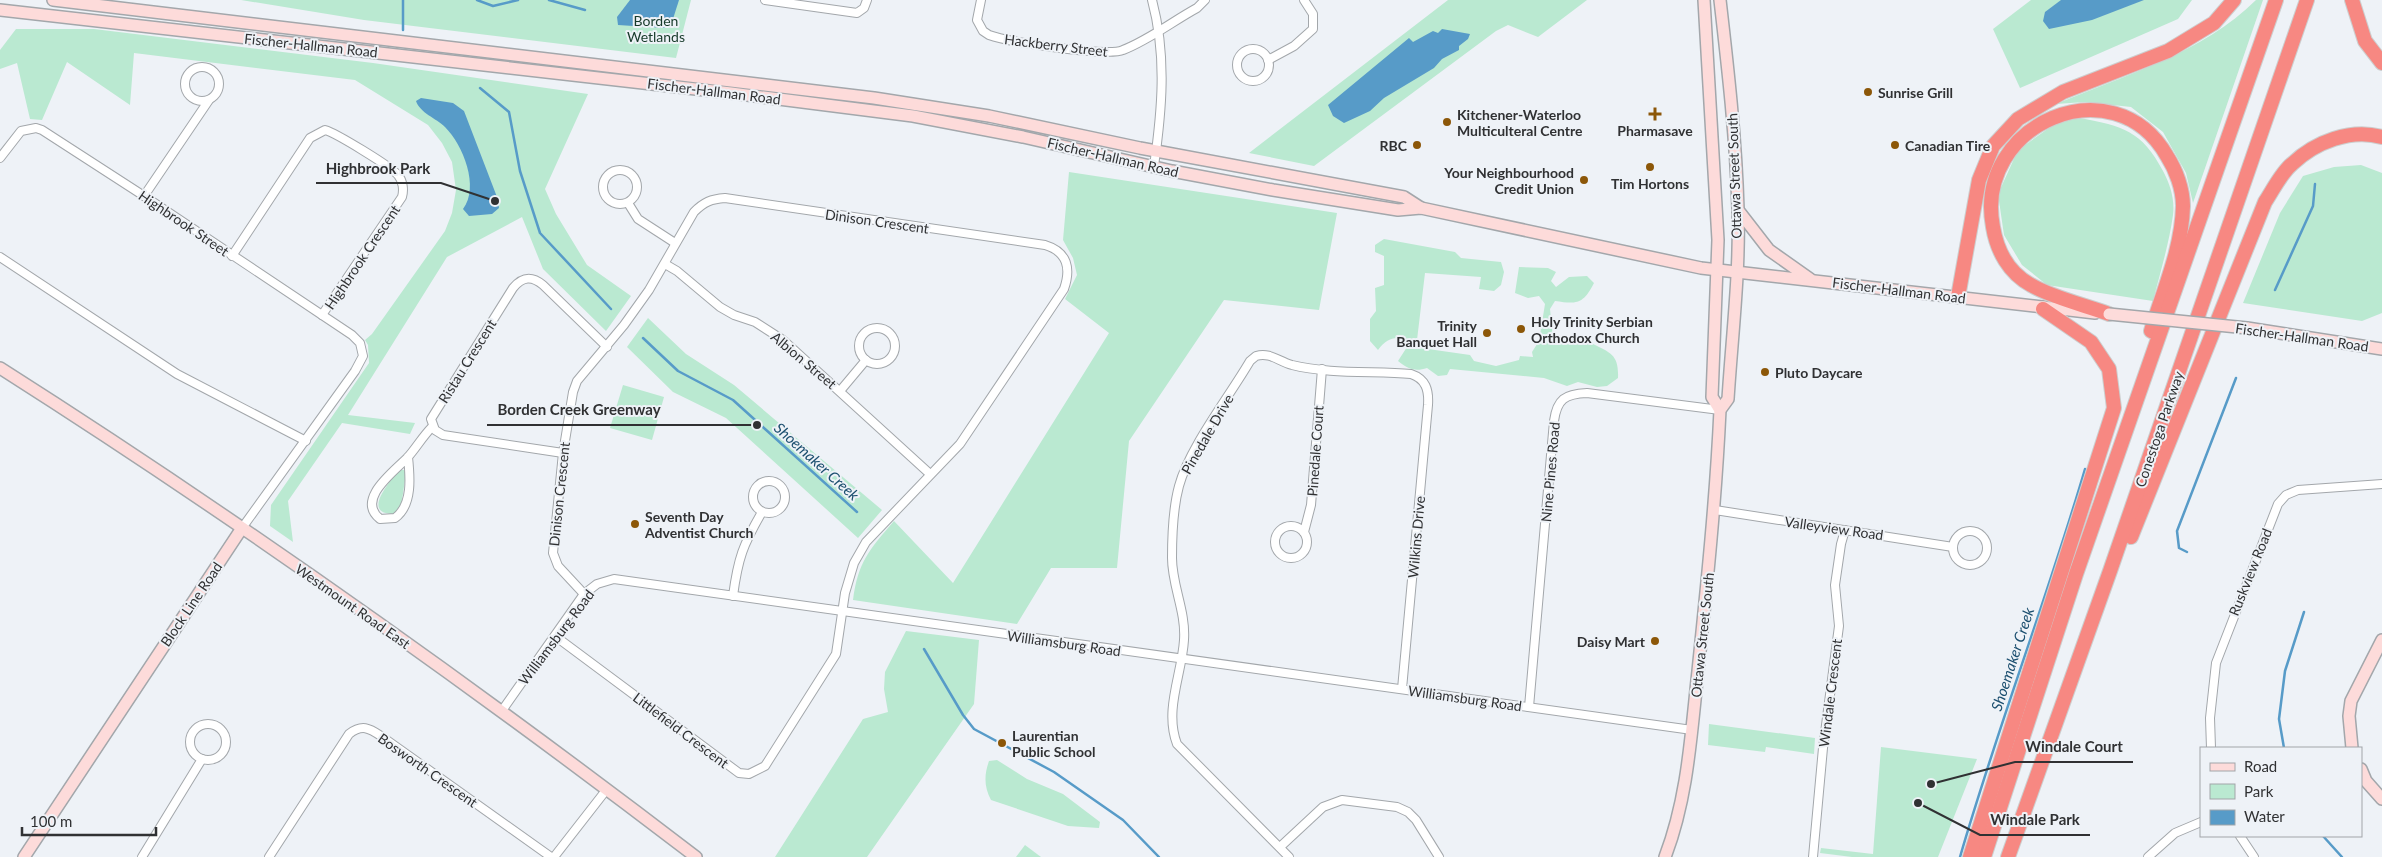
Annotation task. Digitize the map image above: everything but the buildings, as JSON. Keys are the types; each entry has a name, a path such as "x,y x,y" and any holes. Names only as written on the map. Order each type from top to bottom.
{"highway":[{"path":"1953,297 1979,180 1993,146 2018,119 2063,92 2168,51 2214,23 2234,0"},
{"path":"1984,857 2135,401 2276,0"},
{"name":"Conestoga Parkway","path":"2008,857 2110,571 2307,0"},
{"path":"2352,0 2366,41 2382,63"},
{"path":"2109,314 2031,285 2014,272 2005,262 1995,238 1989,206 1993,186 2006,154 2046,119 2082,110 2119,116 2136,123 2152,136 2164,150 2179,185 2183,204 2177,247 2138,372 2135,401"},
{"path":"2110,571 2127,547 2265,202 2290,165 2311,149 2342,136 2368,133 2382,137"},
{"path":"1970,857 2114,408 2110,369 2091,342 2043,309"}],"main road":[{"name":"Fischer-Hallman Road","path":"53,0 92,2 874,98 989,116 1156,151 1404,197 1421,208"},
{"name":"Ottawa Street South","path":"1665,857 1673,837 1686,785 1715,510 1720,410 1712,397 1718,240 1704,0"},
{"name":"Ottawa Street South","path":"1720,0 1731,96 1738,210 1728,400 1720,410"},
{"name":"Fischer-Hallman Road","path":"0,10 721,92 912,116 1023,136 1154,166 1273,190 1398,210 1421,208 1736,273 1812,280 2043,309 2247,328 2382,349"},
{"path":"1738,210 1770,250 1812,280"},
{"name":"Westmount Road East","path":"0,368 242,528 501,712 696,857"},
{"name":"Block Line Road","path":"24,857 242,528"},
{"path":"2352,747 2349,716 2351,701 2382,640"},
{"path":"2362,771 2366,781 2382,799"}],"street":[{"path":"765,0 857,13 864,8 867,0"},
{"name":"Hackberry Street","path":"981,0 978,12 979,26 989,36 1100,52 1121,52 1197,8 1205,0"},
{"path":"1152,0 1159,30 1163,65 1163,94 1154,166"},
{"path":"1268,60 1294,46 1313,29 1312,14 1304,0"},
{"path":"88,20 92,2"},
{"path":"1248,50 1260,51 1268,60 1268,70 1260,79 1250,81 1245,79 1238,70 1239,59 1248,50"},
{"path":"144,196 219,88 216,74 206,68 193,70 186,78 186,90 197,101 209,100"},
{"name":"Highbrook Street","path":"0,158 15,136 22,131 36,128 144,196 322,315 360,343 363,356"},
{"name":"Highbrook Crescent","path":"232,256 310,138 325,130 336,134 398,174 404,191 402,197 322,315"},
{"path":"622,170 632,176 637,188 636,194 628,203 617,204 606,198 603,192 603,182 610,173 622,170"},
{"name":"Dinison Crescent","path":"584,594 558,566 553,552 563,453 573,392 577,381 607,347 649,290 675,243 694,212 701,205 708,201 725,198 1045,246 1061,253 1068,268 1069,276 1064,290 960,444 866,542 854,563 845,593 843,610"},
{"path":"628,203 638,219 675,243"},
{"path":"0,257 177,374 306,441"},
{"name":"Albion Street","path":"665,264 677,271 720,307 770,331 840,391 930,474"},
{"name":"Ristau Crescent","path":"432,427 431,419 439,405 513,288 526,278 531,278 543,285 607,347"},
{"path":"882,328 887,331 894,339 895,347 890,358 879,363 866,360 860,346 863,335 872,329 882,328"},
{"name":"Pinedale Drive","path":"1289,857 1177,744 1172,730 1185,624 1173,577 1172,557 1179,487 1188,463 1250,361 1256,356 1270,355 1289,364 1322,369 1411,374 1417,376 1426,386"},
{"name":"Block Line Road","path":"242,528 306,441 355,371 363,356"},
{"path":"840,391 866,360"},
{"name":"Pinedale Court","path":"1304,532 1293,526 1283,528 1277,534 1275,541 1279,552 1288,557 1300,555 1307,541 1304,532 1311,505 1322,369"},
{"name":"Wilkins Drive","path":"1402,689 1429,393 1426,386"},
{"name":"Nine Pines Road","path":"1530,707 1554,422 1559,402 1572,395 1588,393 1720,410"},
{"path":"408,457 408,494 402,512 395,518 380,519 373,511 373,498 387,474 408,457 419,440 432,427 443,435 563,453"},
{"path":"766,481 777,483 785,496 782,506 774,513 762,512 753,502 755,489 766,481"},
{"name":"Ruskview Road","path":"2211,747 2210,718 2216,663 2278,504 2286,495 2298,490 2382,484"},
{"name":"Valleyview Road","path":"1715,510 1953,547"},
{"path":"733,596 739,558 744,544 762,512"},
{"name":"Windale Crescent","path":"1812,857 1823,748 1839,626 1835,585 1845,530"},
{"path":"1973,531 1986,540 1987,552 1981,561 1976,564 1965,564 1956,558 1953,547 1958,535 1973,531"},
{"name":"Williamsburg Road","path":"501,712 584,594 597,584 614,579 1692,730"},
{"name":"Littlefield Crescent","path":"555,636 731,768 739,773 749,774 765,766 771,759 836,654 843,610"},
{"path":"215,725 224,734 226,746 218,757 208,760 202,759 191,748 192,734 200,726 215,725"},
{"name":"Bosworth Crescent","path":"268,857 349,734 363,727 369,728 381,736 553,857"},
{"path":"142,857 202,759"},
{"path":"553,857 607,789"},
{"path":"1280,847 1323,807 1342,800 1397,807 1408,812 1416,820 1439,857"},
{"path":"2148,857 2175,833 2200,822"},
{"path":"2241,837 2254,857"}],"green space":[{"name":"Borden Wetlands","path":"241,0 691,0 676,58 364,20"},
{"path":"1448,0 1587,0 1538,37 1508,25 1496,31 1314,166 1249,153"},
{"path":"2031,0 2192,0 2178,19 2020,88 1993,29"},
{"path":"2256,0 2263,0 2193,203 2186,173 2163,132 2131,107 2085,102 2056,104 2188,49 2212,35"},
{"path":"16,29 94,29 373,63 588,94 545,189 556,214 587,265 631,296 606,331 543,269 522,217 447,257 348,415 415,423 410,434 342,423 288,501 293,542 270,526 271,505 369,363 368,345 365,340 372,334 445,231 452,213 456,190 452,162 442,143 428,125 355,80 134,53 130,105 67,62 42,120 30,119 17,63 0,69 0,50"},
{"path":"2080,118 2108,124 2130,132 2147,147 2168,181 2173,197 2173,215 2167,248 2153,301 2047,285 2022,265 2004,235 1998,194 2018,150 2059,121"},
{"path":"2361,165 2382,173 2382,313 2362,321 2243,303 2280,213 2303,176 2334,167"},
{"path":"1069,172 1337,213 1319,310 1224,300 1129,441 1117,568 1051,568 1017,624 853,600 858,576 866,557 894,521 953,583 1109,333 1065,299 1077,275 1073,258 1063,240"},
{"path":"1384,239 1455,252 1461,258 1501,262 1504,272 1501,285 1494,291 1479,289 1481,277 1425,273 1417,340 1428,349 1470,355 1474,361 1496,366 1519,360 1520,356 1533,357 1532,352 1539,341 1545,304 1539,296 1528,298 1515,293 1519,267 1548,268 1556,272 1551,281 1556,287 1569,277 1587,276 1594,283 1586,296 1578,301 1568,303 1555,301 1550,309 1553,338 1570,345 1575,338 1583,338 1605,350 1613,356 1617,364 1618,378 1607,386 1597,387 1578,382 1567,386 1544,378 1450,369 1447,375 1438,376 1427,368 1412,369 1398,361 1407,347 1403,338 1389,340 1378,350 1370,341 1370,319 1376,311 1375,288 1384,285 1384,256 1375,252 1375,245"},
{"path":"648,318 686,354 734,385 882,510 858,538 726,418 673,392 627,347"},
{"path":"623,385 664,397 652,440 610,428"},
{"path":"398,470 404,470 406,473 401,507 396,514 385,513 380,510 378,504 384,490"},
{"path":"906,631 979,640 974,704 867,857 775,857 863,719 888,712 884,689 885,672"},
{"path":"1709,724 1815,738 1814,754 1766,747 1765,752 1708,745"},
{"path":"1881,747 1977,759 1938,857 1852,857 1820,853 1821,848 1873,854"},
{"path":"997,760 1027,779 1063,794 1100,822 1099,828 1068,826 991,800 986,786 986,771 989,761"},
{"path":"1025,845 1041,857 1016,857"}],"water":[{"path":"630,0 679,0 672,22 664,28 618,25 617,17"},
{"path":"2061,0 2144,0 2092,20 2049,29 2043,21 2045,12"},
{"path":"1442,29 1470,34 1468,39 1459,46 1459,50 1442,59 1434,68 1384,98 1370,111 1344,123 1333,116 1328,105 1409,38 1413,42 1433,31 1438,33"},
{"path":"421,98 453,103 464,111 497,197 499,208 492,214 469,216 463,209 468,200 470,178 463,155 458,144 445,127 418,105 416,101"}],"waterway":[{"name":"Shoemaker Creek","path":"403,0 403,30"},
{"path":"477,0 493,6 518,0"},
{"path":"549,0 585,10"},
{"name":"Shoemaker Creek","path":"480,88 509,112 520,171 540,233 611,309"},
{"path":"2275,290 2313,206 2315,184"},
{"name":"Shoemaker Creek","path":"643,338 678,371 733,400 857,512"},
{"path":"2187,552 2179,548 2177,531 2236,378"},
{"name":"Shoemaker Creek","path":"1960,857 2085,469"},
{"path":"2284,747 2279,719 2285,671 2304,612"},
{"name":"Shoemaker Creek","path":"924,649 963,715 974,729 1054,772 1123,820 1159,857"},
{"path":"2324,837 2342,857"}],"place":[{"name":"Sunrise Grill","path":"1868,92"},
{"name":"Pharmasave","path":"1655,114"},
{"name":"Kitchener-Waterloo Multiculteral Centre","path":"1447,122"},
{"name":"RBC","path":"1417,145"},
{"name":"Canadian Tire","path":"1895,145"},
{"name":"Tim Hortons","path":"1650,167"},
{"name":"Your Neighbourhood Credit Union","path":"1584,180"},
{"name":"Highbrook Park","path":"495,201"},
{"name":"Holy Trinity Serbian Orthodox Church","path":"1521,329"},
{"name":"Trinity Banquet Hall","path":"1487,333"},
{"name":"Pluto Daycare","path":"1765,372"},
{"name":"Borden Creek Greenway","path":"757,425"},
{"name":"Seventh Day Adventist Church","path":"635,524"},
{"name":"Daisy Mart","path":"1655,641"},
{"name":"Laurentian Public School","path":"1002,743"},
{"name":"Windale Court","path":"1931,784"},
{"name":"Windale Park","path":"1918,803"}]}
